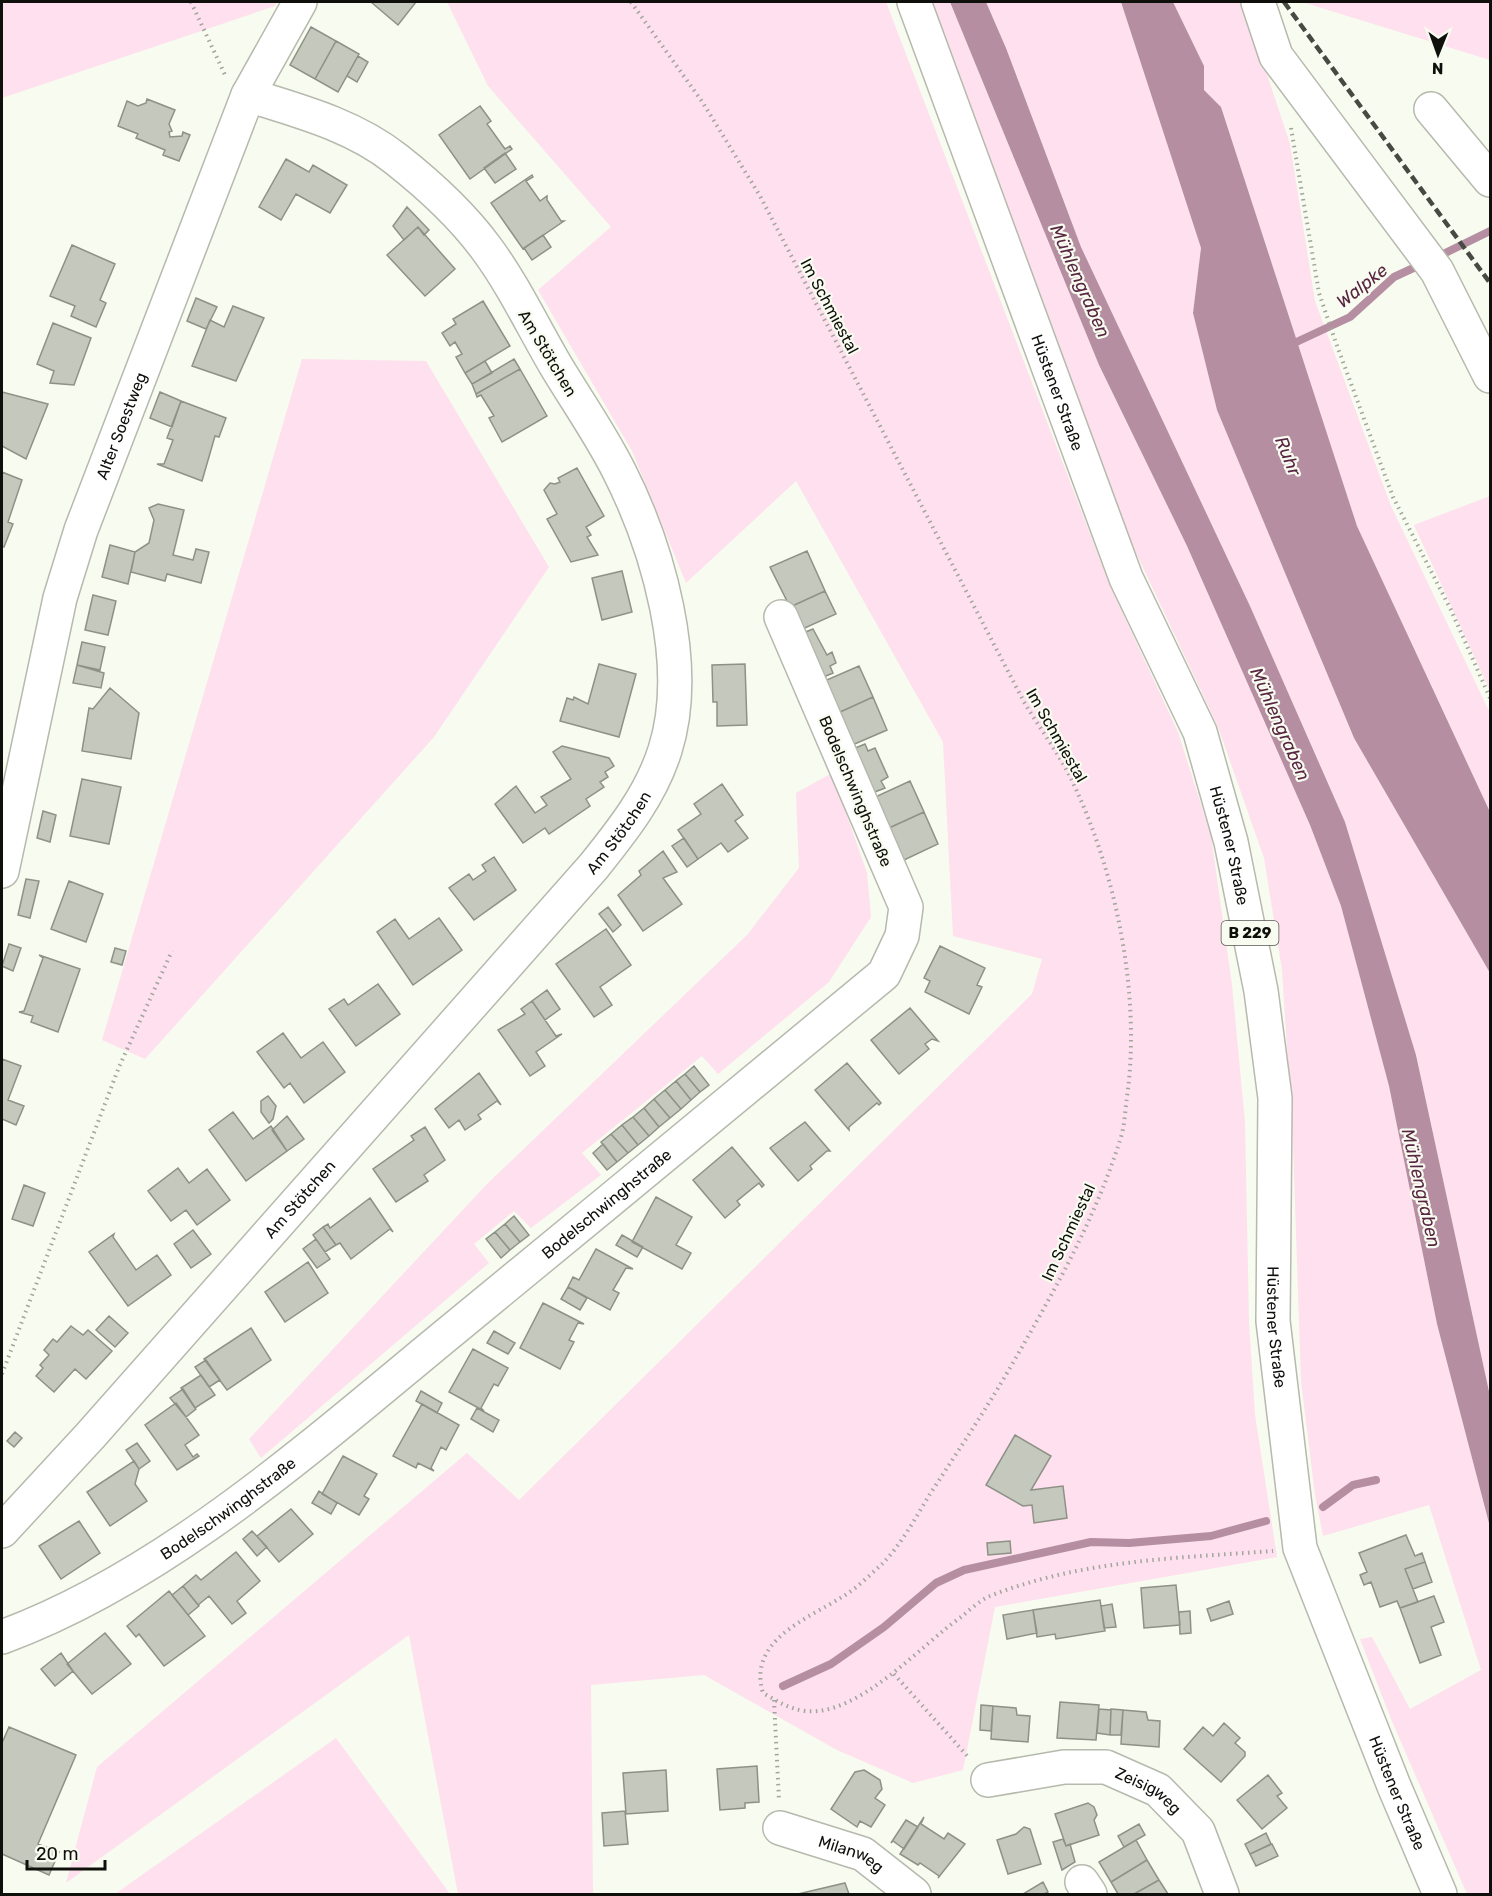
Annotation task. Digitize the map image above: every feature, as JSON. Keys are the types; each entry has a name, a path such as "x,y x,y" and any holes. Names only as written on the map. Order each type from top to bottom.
{"street":[{"name":"Alter Soestweg","path":"2,871 60,598 81,530 248,95 300,2"},
{"name":"Hüstener Straße","path":"914,2 1126,578 1200,732 1231,842 1262,992 1275,1098 1274,1322 1300,1548 1440,1894"},
{"path":"1258,2 1276,56 1427,258 1491,376"},
{"name":"Am Stötchen","path":"8,1513 594,866 636,814 666,750 675,666 666,602 643,529 619,471 487,248 446,203 394,157 334,123 248,95"},
{"path":"1431,109 1491,180"},
{"name":"Bodelschwinghstraße","path":"2,1637 42,1622 116,1583 217,1518 389,1382 884,974 902,936 906,907 781,617"},
{"name":"Zeisigweg","path":"988,1780 1064,1767 1106,1767 1158,1790 1198,1831 1222,1894"},
{"name":"Milanweg","path":"780,1828 863,1854 914,1894"}],"path":[{"path":"191,2 220,67 230,83 248,95"},
{"name":"Im Schmiestal","path":"631,2 703,103 760,196 1024,702 1074,783 1099,846 1113,894 1131,1023 1131,1071 1122,1133 1095,1209 1054,1291 994,1394 883,1563 845,1596 804,1618 786,1631 767,1651 760,1683 763,1694 774,1699"},
{"path":"1294,142 1319,293 1336,343 1393,497 1491,698"},
{"path":"2,1374 119,1067 172,951"},
{"path":"778,1776 774,1699 797,1709 828,1710 894,1674 934,1636 987,1597 1053,1574 1139,1560 1300,1548"},
{"path":"894,1674 988,1780"}],"shaded area":[{"path":"2,2 277,2 275,6 2,98"},
{"path":"447,2 886,2 1110,586 1178,732 1211,836 1232,985 1245,1122 1249,1322 1255,1415 1277,1557 995,1607 963,1770 913,1783 837,1750 704,1675 591,1685 593,1894 458,1894 409,1635 66,1883 97,1767 467,1453 519,1500 1032,994 1042,959 953,936 943,742 796,481 686,583 632,451 538,290 611,227 488,86"},
{"path":"928,2 950,2 1099,365 1187,546 1310,825 1341,906 1389,1086 1437,1324 1490,1527 1490,1894 1467,1894 1391,1719 1360,1639 1372,1637 1410,1709 1481,1670 1429,1505 1323,1536 1315,1495 1301,1381 1293,1144 1282,970 1264,858 1218,727 1123,525"},
{"path":"986,2 1121,2 1201,248 1193,313 1217,410 1354,738 1490,973 1490,1396 1416,1055 1345,822 1250,606 1081,247 1006,48"},
{"path":"1173,2 1243,2 1290,144 1315,301 1391,506 1490,713 1490,812 1357,526 1221,107 1204,90 1204,66"},
{"path":"1302,2 1490,2 1490,60"},
{"path":"302,359 426,361 549,567 434,737 145,1059 102,1040"},
{"path":"1490,496 1490,691 1414,525"},
{"path":"832,773 867,873 871,917 829,982 718,1074 702,1056 582,1153 601,1175 531,1228 514,1211 474,1244 489,1263 261,1458 249,1439 487,1184 747,935 799,868 796,793"},
{"path":"336,1738 450,1894 115,1894"}],"water":[{"name":"Mühlengraben","path":"950,2 986,2 1006,48 1081,247 1250,606 1345,822 1416,1055 1490,1396 1490,1527 1437,1324 1389,1086 1341,906 1310,825 1187,546 1099,365"},
{"name":"Ruhr","path":"1121,2 1173,2 1204,66 1204,90 1221,107 1357,526 1490,812 1490,973 1354,738 1217,410 1193,313 1201,248"}],"building":[{"path":"371,2 416,2 398,25"},
{"path":"311,27 336,41 315,79 290,65"},
{"path":"336,41 359,54 338,92 315,79"},
{"path":"358,56 368,62 357,82 347,76"},
{"path":"147,99 175,110 169,124 172,131 169,132 170,137 182,136 183,132 190,135 179,161 163,155 165,150 136,138 138,134 118,126 127,101 138,106 146,103"},
{"path":"480,106 491,121 487,124 505,149 510,146 512,149 470,179 439,135"},
{"path":"505,153 516,169 495,183 484,168"},
{"path":"286,159 309,172 313,165 347,185 330,213 296,194 281,220 259,207"},
{"path":"532,175 533,177 526,181 540,201 547,196 547,200 561,221 564,221 523,249 491,203"},
{"path":"407,207 429,230 424,235 418,227 404,240 393,226"},
{"path":"418,227 455,269 425,296 387,255"},
{"path":"543,235 551,247 532,260 524,248"},
{"path":"72,245 115,264 100,300 106,303 96,327 71,316 75,306 50,296"},
{"path":"196,298 217,307 206,329 187,321"},
{"path":"483,301 510,346 465,373 456,357 462,354 455,342 450,346 442,333 456,324 453,319"},
{"path":"233,306 264,318 236,381 192,366 210,320 224,327"},
{"path":"53,323 91,338 74,385 50,383 54,371 37,364"},
{"path":"514,359 520,369 476,394 472,384"},
{"path":"485,361 492,373 472,384 465,373"},
{"path":"520,369 547,416 502,442 489,418 494,416 481,395 477,397 476,394"},
{"path":"2,392 48,404 26,459 2,446"},
{"path":"160,392 181,401 172,427 150,418"},
{"path":"181,401 226,418 219,437 215,436 202,481 157,464 164,464 173,440 167,438"},
{"path":"577,468 604,516 586,527 591,535 587,537 598,555 571,562 547,519 557,514 544,490 550,483 560,482 558,478"},
{"path":"2,472 22,480 8,522 13,524 4,547 2,546"},
{"path":"158,504 184,510 173,555 193,560 196,549 209,552 201,583 167,574 165,581 131,572 135,552 149,543 154,520 149,508"},
{"path":"110,545 135,552 128,584 102,577"},
{"path":"807,551 825,591 790,607 770,567"},
{"path":"622,571 632,612 602,620 592,578"},
{"path":"825,591 836,614 798,631 790,607"},
{"path":"93,595 116,601 108,635 85,630"},
{"path":"813,629 827,655 832,652 836,663 830,666 833,673 821,678 801,634"},
{"path":"82,642 105,647 100,670 77,665"},
{"path":"599,664 636,674 619,737 560,721 567,698 573,700 574,697 588,704"},
{"path":"745,664 747,725 717,726 717,702 713,702 712,665"},
{"path":"77,665 104,673 101,688 73,683"},
{"path":"859,666 873,697 838,713 822,682"},
{"path":"110,688 139,713 131,759 82,751 89,708 93,709"},
{"path":"873,697 887,730 850,746 838,713"},
{"path":"865,744 868,751 875,748 888,777 881,781 885,788 872,793 853,749"},
{"path":"562,746 609,758 614,766 605,772 608,777 600,782 604,787 586,799 590,806 549,834 545,828 523,843 495,804 516,786 535,813 547,805 541,797 571,779 553,752"},
{"path":"82,779 121,787 109,844 70,836"},
{"path":"910,781 924,812 889,828 873,798"},
{"path":"722,784 743,815 735,821 748,838 728,852 721,843 698,859 678,830 701,814 694,804"},
{"path":"43,811 56,815 50,842 37,838"},
{"path":"924,812 938,844 902,861 889,828"},
{"path":"684,838 698,859 687,867 672,846"},
{"path":"663,851 677,872 663,878 682,904 643,931 618,895 641,875 639,871"},
{"path":"494,857 516,890 474,920 449,888 469,874 473,880 486,871 482,865"},
{"path":"26,879 39,881 30,918 18,915"},
{"path":"69,881 103,894 86,942 51,929"},
{"path":"608,907 621,925 613,932 599,914"},
{"path":"439,918 462,950 413,985 377,932 395,919 409,939"},
{"path":"606,929 631,965 600,987 612,1005 594,1017 556,964"},
{"path":"9,944 21,948 13,971 2,966"},
{"path":"940,946 985,968 977,985 982,987 969,1014 925,992 930,981 924,978"},
{"path":"115,948 126,951 122,965 111,962"},
{"path":"39,955 80,969 58,1032 31,1022 33,1016 19,1012 24,1011 43,958"},
{"path":"378,984 400,1014 356,1046 329,1009 344,999 348,1005"},
{"path":"547,990 560,1009 545,1020 532,1001"},
{"path":"532,1001 556,1036 562,1034 536,1052 545,1066 530,1076 498,1030 525,1014 521,1009"},
{"path":"910,1008 938,1041 932,1039 925,1044 929,1049 899,1074 871,1040"},
{"path":"283,1033 301,1058 323,1042 345,1072 304,1103 290,1083 284,1088 257,1052"},
{"path":"2,1059 21,1066 8,1100 24,1106 16,1125 2,1119"},
{"path":"847,1063 881,1103 879,1105 877,1103 849,1127 849,1130 815,1090"},
{"path":"694,1066 709,1085 700,1092 685,1074"},
{"path":"479,1073 501,1105 497,1101 478,1115 481,1119 465,1130 459,1120 449,1128 435,1109"},
{"path":"685,1074 700,1092 691,1100 676,1081"},
{"path":"676,1081 691,1100 681,1109 665,1090"},
{"path":"665,1090 681,1109 670,1118 654,1099"},
{"path":"268,1096 276,1106 273,1119 269,1123 261,1112 261,1101"},
{"path":"654,1099 670,1118 659,1127 644,1108"},
{"path":"644,1108 659,1127 649,1136 633,1117"},
{"path":"233,1112 253,1139 271,1126 287,1151 246,1181 209,1130"},
{"path":"287,1116 304,1139 287,1151 272,1130"},
{"path":"633,1117 649,1136 638,1145 622,1125"},
{"path":"805,1122 830,1151 810,1166 812,1169 798,1181 770,1148"},
{"path":"622,1125 638,1145 628,1153 611,1134"},
{"path":"425,1127 445,1160 424,1175 428,1181 396,1202 373,1169 414,1140 411,1136"},
{"path":"611,1134 628,1153 617,1162 601,1142"},
{"path":"603,1144 617,1162 607,1170 593,1153"},
{"path":"732,1147 764,1185 762,1187 759,1183 737,1201 740,1205 725,1218 693,1180"},
{"path":"178,1168 189,1183 207,1169 230,1200 197,1225 186,1210 171,1221 148,1191"},
{"path":"24,1185 45,1193 33,1226 12,1219"},
{"path":"656,1197 692,1217 676,1245 691,1253 682,1269 632,1242"},
{"path":"370,1198 393,1232 390,1229 351,1259 340,1243 336,1245 323,1227 328,1224 330,1228"},
{"path":"514,1216 529,1235 520,1242 505,1224"},
{"path":"505,1224 520,1242 510,1250 495,1232"},
{"path":"323,1227 336,1245 325,1252 313,1235"},
{"path":"193,1230 211,1254 191,1268 174,1244"},
{"path":"495,1232 510,1250 501,1258 486,1239"},
{"path":"114,1234 113,1237 136,1270 157,1255 171,1275 128,1306 89,1252"},
{"path":"622,1235 643,1247 637,1257 616,1245"},
{"path":"316,1239 330,1259 317,1268 303,1249"},
{"path":"596,1249 633,1269 626,1268 613,1290 619,1293 610,1310 568,1287 573,1277 579,1280"},
{"path":"308,1262 328,1293 285,1322 265,1292"},
{"path":"568,1287 587,1298 580,1310 561,1299"},
{"path":"543,1303 584,1324 578,1323 569,1340 574,1342 560,1369 520,1348"},
{"path":"109,1316 128,1333 115,1347 96,1330"},
{"path":"71,1326 83,1335 88,1330 112,1351 86,1379 75,1369 54,1392 36,1376 43,1368 40,1365 49,1355 44,1350 53,1339 57,1342"},
{"path":"251,1328 271,1360 227,1390 204,1359"},
{"path":"494,1331 515,1343 508,1354 487,1343"},
{"path":"473,1349 508,1368 498,1386 494,1384 481,1408 484,1411 449,1392"},
{"path":"206,1360 220,1380 209,1387 195,1367"},
{"path":"201,1375 215,1395 195,1408 181,1388"},
{"path":"183,1389 196,1409 186,1417 170,1398"},
{"path":"421,1391 442,1403 437,1413 416,1401"},
{"path":"176,1403 199,1435 185,1445 193,1457 197,1454 199,1456 177,1470 145,1425"},
{"path":"422,1404 459,1425 446,1450 441,1447 431,1468 434,1471 418,1463 416,1468 393,1456"},
{"path":"477,1408 499,1420 493,1432 471,1419"},
{"path":"15,1432 22,1438 14,1447 7,1441"},
{"path":"1015,1435 1051,1456 1031,1490 1063,1486 1067,1518 1034,1523 1032,1505 1023,1506 986,1485"},
{"path":"137,1443 150,1461 139,1469 126,1450"},
{"path":"343,1456 377,1474 364,1496 369,1499 359,1515 322,1494"},
{"path":"134,1461 139,1469 135,1484 147,1501 110,1526 87,1492"},
{"path":"319,1491 337,1503 331,1514 312,1503"},
{"path":"291,1509 313,1534 279,1562 257,1536"},
{"path":"79,1521 100,1553 61,1579 39,1546"},
{"path":"252,1531 267,1547 257,1556 243,1539"},
{"path":"1406,1535 1415,1556 1422,1553 1425,1562 1405,1569 1418,1602 1400,1608 1397,1601 1380,1607 1371,1582 1364,1585 1360,1575 1367,1572 1359,1553"},
{"path":"1010,1541 1011,1553 988,1555 987,1543"},
{"path":"236,1552 260,1581 237,1601 246,1613 232,1624 209,1596 198,1605 183,1586 196,1575 201,1580"},
{"path":"1425,1562 1432,1582 1413,1589 1405,1569"},
{"path":"1176,1585 1180,1625 1144,1628 1141,1588"},
{"path":"183,1586 199,1606 188,1615 172,1595"},
{"path":"169,1591 205,1636 164,1666 139,1634 136,1637 127,1626"},
{"path":"1434,1596 1444,1622 1431,1627 1441,1655 1420,1663 1400,1608"},
{"path":"1100,1600 1105,1631 1056,1639 1055,1634 1037,1637 1033,1610"},
{"path":"1229,1601 1233,1614 1211,1621 1207,1609"},
{"path":"1112,1604 1116,1627 1104,1628 1101,1606"},
{"path":"1033,1610 1037,1633 1007,1639 1003,1615"},
{"path":"1190,1611 1191,1633 1180,1634 1179,1612"},
{"path":"105,1633 131,1664 92,1694 67,1664"},
{"path":"61,1653 73,1671 55,1686 41,1669"},
{"path":"1060,1702 1099,1705 1096,1740 1057,1738"},
{"path":"981,1705 993,1706 991,1731 980,1730"},
{"path":"993,1706 1016,1708 1017,1715 1030,1716 1028,1742 991,1739"},
{"path":"1099,1709 1111,1710 1110,1735 1097,1733"},
{"path":"1111,1709 1123,1710 1121,1735 1110,1735"},
{"path":"1123,1710 1146,1712 1148,1720 1160,1721 1159,1747 1121,1744"},
{"path":"1224,1723 1240,1738 1235,1743 1245,1752 1245,1756 1221,1782 1184,1749 1203,1727 1213,1736"},
{"path":"9,1727 76,1755 38,1844 59,1852 49,1875 2,1854 2,1743"},
{"path":"757,1766 759,1802 745,1803 745,1808 720,1810 717,1769"},
{"path":"666,1770 668,1811 626,1814 623,1773"},
{"path":"864,1770 880,1780 882,1789 875,1798 885,1805 871,1827 860,1821 857,1827 831,1809 855,1772"},
{"path":"1268,1775 1282,1793 1277,1796 1287,1808 1262,1829 1237,1800"},
{"path":"1088,1803 1094,1807 1097,1815 1094,1820 1099,1835 1066,1846 1055,1814"},
{"path":"625,1811 628,1844 604,1846 602,1813"},
{"path":"924,1817 921,1824 944,1839 948,1833 965,1844 938,1878 939,1876 920,1863 918,1865 900,1854"},
{"path":"906,1820 918,1827 904,1849 893,1841 891,1843"},
{"path":"1139,1824 1145,1835 1124,1847 1118,1836"},
{"path":"1024,1827 1030,1829 1041,1864 1008,1874 997,1840 1016,1834"},
{"path":"1266,1833 1271,1844 1250,1854 1245,1844"},
{"path":"1063,1839 1066,1846 1070,1844 1075,1862 1062,1870 1053,1842"},
{"path":"1136,1840 1147,1860 1111,1882 1099,1862"},
{"path":"1272,1844 1278,1856 1256,1866 1250,1854"},
{"path":"1147,1860 1159,1880 1134,1894 1118,1894 1111,1882"},
{"path":"1159,1880 1168,1894 1134,1894"},
{"path":"1043,1882 1048,1892 1023,1894"},
{"path":"845,1883 849,1894 798,1894"}],"waterway":[{"name":"Walpke","path":"1435,258 1490,231"},
{"name":"Walpke","path":"1290,345 1350,317 1394,277 1422,264"},
{"path":"1323,1507 1353,1485 1376,1480"},
{"path":"783,1686 831,1664 884,1627 936,1583 964,1570 1091,1542 1129,1543 1211,1536 1266,1521"}],"railway":[{"path":"1284,2 1490,283"}]}
